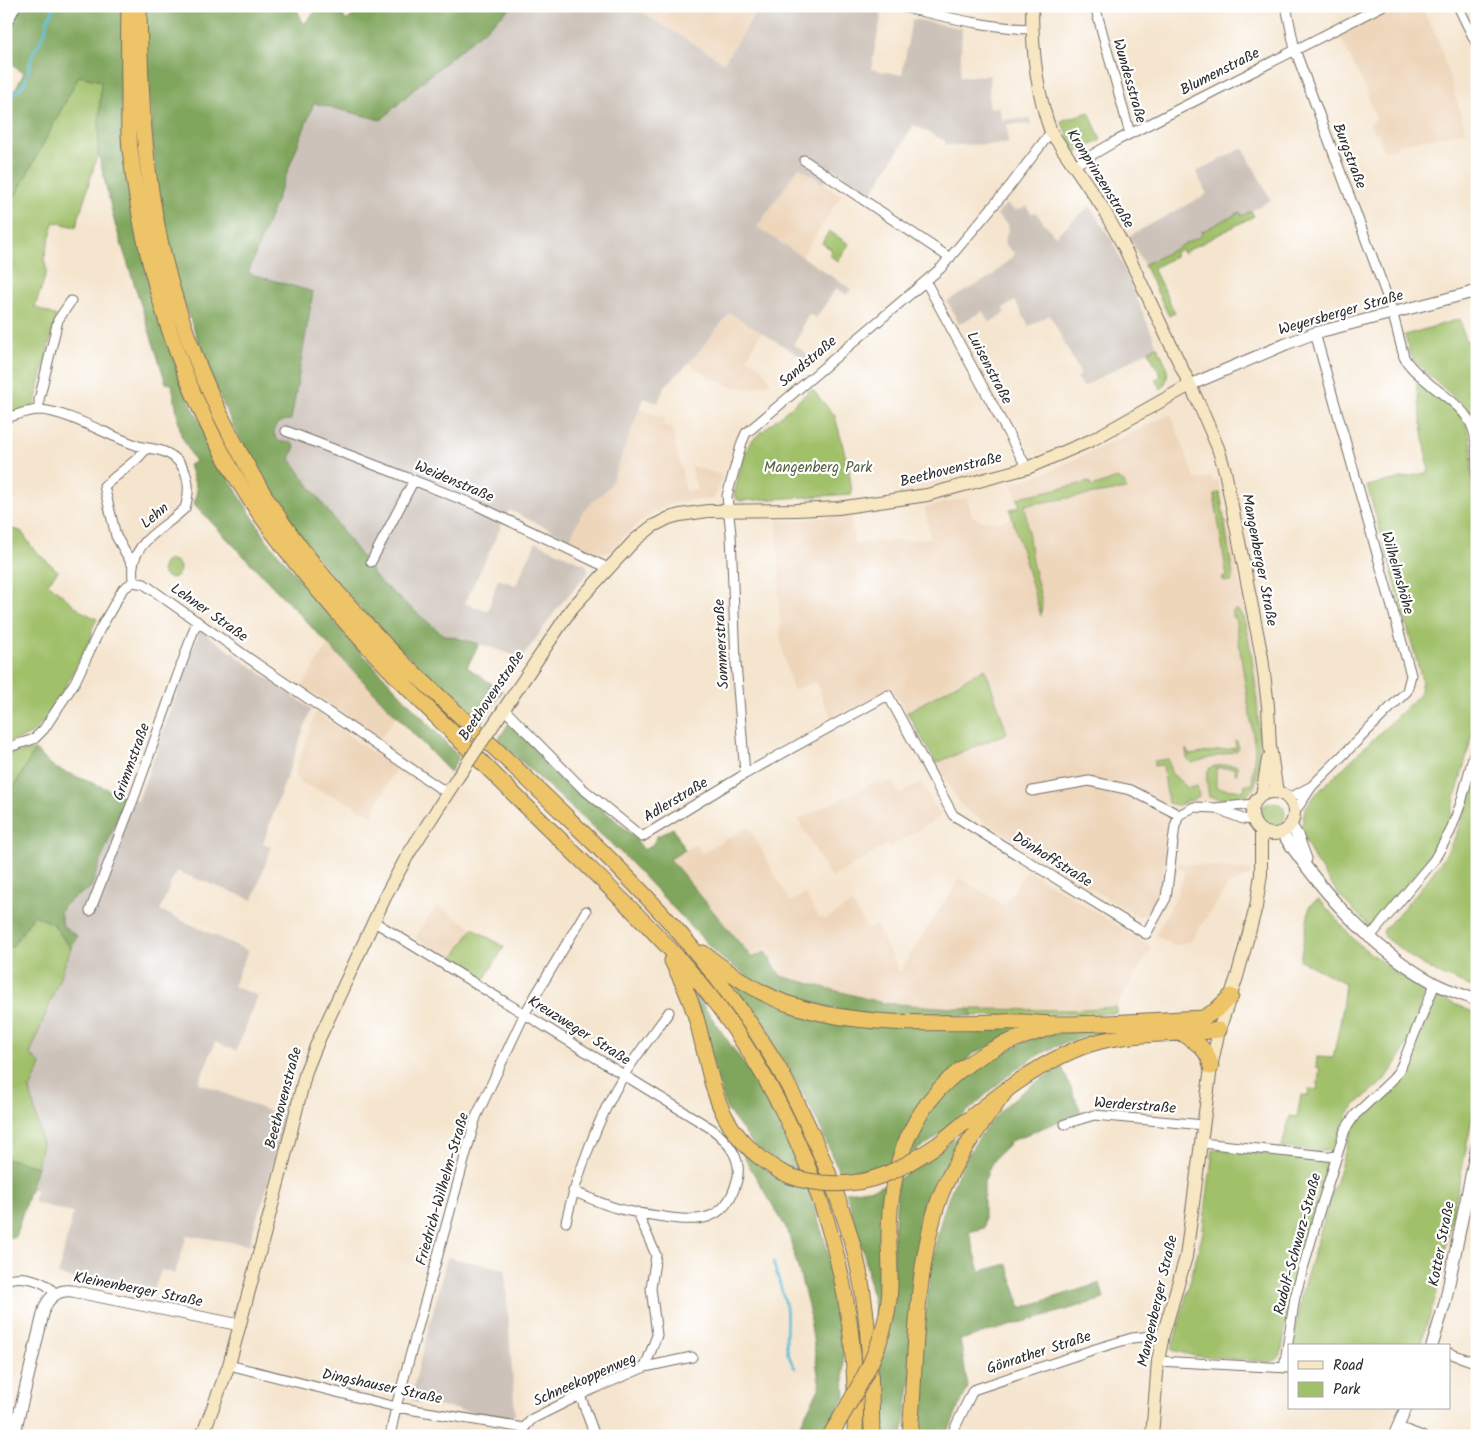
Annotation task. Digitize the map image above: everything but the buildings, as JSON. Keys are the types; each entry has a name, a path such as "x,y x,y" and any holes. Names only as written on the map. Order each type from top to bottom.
{"highway":[{"path":"129,6 129,144 150,263 167,324 189,382 214,437 245,492 309,581 347,626 424,705 613,891 708,994 748,1050 782,1109 813,1176 832,1237 846,1306 856,1406 855,1436"},
{"path":"140,6 146,149 154,207 164,260 179,312 208,390 268,502 307,555 374,633 401,661 636,884 689,944 721,985 771,1056 818,1148 836,1192 852,1243 863,1294 871,1385 872,1436"},
{"path":"663,944 688,994 721,1110 734,1133 761,1160 781,1172 804,1181 839,1184 860,1183 890,1174 940,1143 1008,1088 1072,1051 1095,1043 1158,1034 1219,1030"},
{"path":"689,944 737,977 793,1006 816,1012 881,1021 1032,1021 1061,1024 1203,1018 1215,1011 1230,996"},
{"path":"1203,1018 1219,1030"},
{"path":"830,1436 868,1370 882,1333 889,1301 889,1214 894,1177 908,1134 930,1100 951,1077 967,1064 1015,1039 1061,1024"},
{"path":"1182,1033 1204,1049 1211,1067"},
{"path":"910,1436 921,1289 933,1222 942,1194 960,1155 1008,1088"}],"main road":[{"name":"Kronprinzenstraße","path":"1032,6 1036,76 1044,112 1051,132 1101,205 1190,385"},
{"name":"Beethovenstraße","path":"202,1436 229,1365 282,1172 306,1071 330,1013 373,921 409,853 447,793 568,613 608,568 635,540 653,526 680,515 708,512 727,507 838,508 927,495 1026,468 1092,440 1190,385"},
{"name":"Mangenberger Straße","path":"1190,385 1218,448 1225,471 1262,657 1268,706 1270,746 1282,795"},
{"name":"Mangenberger Straße","path":"1258,800 1270,746"},
{"path":"1267,793 1282,795 1293,807 1280,827 1253,820 1252,809 1258,800 1267,793"},
{"name":"Mangenberger Straße","path":"1152,1436 1158,1361 1163,1335 1186,1257 1211,1067 1219,1030 1256,907 1261,874 1280,827"}],"street":[{"path":"6,25 16,6"},
{"path":"898,6 990,25 1033,29"},
{"name":"Wundesstraße","path":"1095,6 1130,134"},
{"name":"Burgstraße","path":"1286,6 1295,50 1393,313 1404,357 1408,364 1456,405 1467,417 1473,428 1476,442 1477,484"},
{"name":"Blumenstraße","path":"1073,166 1130,134 1382,6"},
{"path":"1458,6 1477,45"},
{"name":"Sandstraße","path":"727,507 727,496 746,433 926,282 950,258 1010,186 1051,132"},
{"path":"804,160 950,258"},
{"name":"Luisenstraße","path":"926,282 1026,468"},
{"name":"Weyersberger Straße","path":"1190,385 1286,344 1315,334 1477,291"},
{"path":"39,410 39,400 58,320 72,301"},
{"name":"Wilhelmshöhe","path":"1280,827 1312,786 1407,691 1411,675 1315,334"},
{"name":"Lehn","path":"6,418 39,410 64,416 134,445 163,451 178,462 187,478 188,494 185,508 146,542 136,557 133,566 133,582"},
{"name":"Weidenstraße","path":"286,431 478,506 608,568"},
{"name":"Lehn","path":"133,566 116,536 104,486 138,458 147,448"},
{"path":"371,562 414,480"},
{"name":"Sommerstraße","path":"727,507 731,534 736,663 746,774"},
{"path":"6,748 34,739 44,729 75,682 100,629 123,589 133,582"},
{"name":"Lehner Straße","path":"133,582 144,584 447,793"},
{"name":"Grimmstraße","path":"90,911 135,795 197,621"},
{"name":"Adlerstraße","path":"502,712 582,788 642,837 746,774 888,695"},
{"name":"Dönhoffstraße","path":"888,695 954,815 1146,934 1166,898 1175,826 1179,815"},
{"path":"1369,938 1434,860 1450,832 1461,803 1477,742"},
{"path":"1032,791 1089,781 1132,790 1179,815 1194,807 1215,808 1258,800"},
{"name":"Wilhelmshöhe","path":"1282,795 1294,795 1312,786"},
{"path":"1215,808 1243,819 1253,820"},
{"path":"1280,827 1335,904 1369,938 1396,959 1435,984 1477,1000"},
{"name":"Friedrich-Wilhelm-Straße","path":"390,1436 396,1407 476,1117 525,1014 586,911"},
{"name":"Kreuzweger Straße","path":"373,921 720,1134 735,1155 738,1163 738,1174 735,1188 728,1202 716,1214 700,1220 683,1220 637,1212"},
{"name":"Rudolf-Schwarz-Straße","path":"1290,1344 1295,1297 1336,1157 1349,1122 1363,1106 1393,1079 1401,1067 1435,984"},
{"path":"566,1222 573,1192 606,1110 623,1076 669,1012"},
{"name":"Werderstraße","path":"1065,1124 1094,1115 1204,1125"},
{"name":"Rudolf-Schwarz-Straße","path":"1202,1144 1336,1157"},
{"name":"Kotter Straße","path":"1433,1344 1445,1303 1477,1146"},
{"path":"573,1192 615,1208 637,1212 656,1255 651,1288 657,1335 645,1367"},
{"name":"Kleinenberger Straße","path":"6,1280 22,1278 42,1283 51,1288 55,1294 66,1290 72,1291 240,1325"},
{"path":"14,1436 44,1310 50,1298 55,1294"},
{"name":"Gönrather Straße","path":"951,1436 973,1390 1132,1338 1163,1335"},
{"path":"1450,1353 1477,1363"},
{"name":"Schneekoppenweg","path":"524,1432 532,1419 580,1395 645,1367 692,1357"},
{"path":"1158,1361 1287,1368"},
{"name":"Dingshauser Straße","path":"229,1365 396,1407 524,1432"},
{"path":"580,1395 595,1436"},
{"path":"1405,1410 1396,1431 1422,1436"}],"shaded area":[{"path":"513,6 631,6 724,62 760,6 858,6 882,11 871,69 902,75 912,19 962,28 960,77 990,75 988,108 999,107 1002,120 1030,118 1031,125 1007,124 1008,144 945,145 945,141 914,125 871,194 833,168 823,183 799,167 757,227 851,289 847,295 836,288 816,318 809,314 801,328 803,329 793,344 817,361 813,364 730,313 689,363 665,386 658,403 644,398 610,486 583,511 570,539 509,510 465,603 488,611 498,579 516,585 536,542 586,565 588,569 588,573 559,606 522,658 442,634 379,581 290,459 295,445 280,442 275,435 274,429 280,421 291,420 248,273 314,103 381,120 423,81"},
{"path":"631,6 760,6 724,62"},
{"path":"1399,6 1421,6 1439,42 1466,132 1398,144 1398,148 1383,151 1379,133 1374,133 1370,123 1376,120 1364,85 1339,35"},
{"path":"1243,148 1271,200 1242,216 1239,212 1144,265 1129,236 1207,194 1196,172"},
{"path":"799,167 841,195 802,257 757,227"},
{"path":"1006,204 1016,211 1026,206 1032,214 1035,212 1055,236 1090,206 1113,242 1157,346 1083,387 1077,378 1081,375 1050,315 1029,326 1015,301 1003,308 1005,313 989,323 983,311 959,324 947,301 992,276 1015,254 1004,243 1009,226 997,215"},
{"path":"731,313 762,331 747,358 760,366 771,382 749,389 734,388 711,378 689,363"},
{"path":"640,409 665,418 663,425 672,428 686,491 697,490 691,466 722,475 716,496 711,500 688,500 667,505 640,522 609,552 598,553 570,539 583,511 610,486"},
{"path":"1171,414 1195,479 1212,477 1213,481 1218,480 1257,668 1262,703 1263,746 1260,791 1252,800 1239,803 1193,802 1180,809 1174,817 1171,823 1161,884 1155,905 1149,912 1140,916 1134,915 969,812 961,805 903,705 891,688 836,718 832,717 823,701 817,682 793,690 781,639 777,521 851,515 855,544 882,540 883,542 930,538 925,507 967,498 972,516 980,520 1000,522 1013,518 1010,510 1020,506 1011,484 1050,471"},
{"path":"200,630 311,709 263,843 271,847 253,900 176,871 160,910 248,951 233,986 258,996 236,1051 215,1042 199,1083 286,1118 249,1245 187,1235 175,1274 161,1270 152,1295 145,1294 144,1296 58,1275 73,1213 33,1202 37,1190 30,1188 37,1167 30,1089 41,1065 30,1054 77,936 63,926 60,916 61,909 67,902 83,894 91,887 125,796 138,801"},
{"path":"328,645 396,716 381,738 302,686"},
{"path":"316,712 395,769 372,816 352,804 301,783 296,779 295,772"},
{"path":"879,780 882,785 892,780 900,794 921,783 941,816 889,848 887,845 831,878 798,820"},
{"path":"749,827 790,902 805,894 818,917 826,919 852,903 868,930 876,925 900,972 960,878 1004,905 1027,870 1152,947 1116,1007 1071,1010 969,1009 883,1003 781,976 765,952 752,958 670,859 696,844 701,853"},
{"path":"1179,863 1251,870 1251,875 1229,884 1191,941 1174,946 1155,935 1177,896 1180,881 1183,881 1185,869 1178,868"},
{"path":"436,905 504,947 484,980 417,939 416,937"},
{"path":"447,1257 505,1269 515,1415 506,1418 414,1402 411,1397"}],"green space":[{"path":"6,6 126,6 121,105 128,176 154,304 191,404 228,477 267,540 350,640 459,757 450,772 194,504 197,490 189,465 195,462 181,435 172,384 166,383 115,224 98,153 101,81 79,76 17,193 6,208 6,106 24,73 6,62"},
{"path":"145,6 295,6 304,24 320,6 338,6 346,21 366,6 513,6 423,81 381,120 314,103 248,273 313,292 291,420 286,420 275,426 274,434 276,438 280,442 290,442 295,446 290,459 379,581 442,634 479,644 467,667 502,691 481,724 377,627 352,600 297,532 269,490 233,426 214,383 178,287 156,180 145,52"},
{"path":"79,76 101,81 98,153 76,227 54,222 44,259 47,271 35,307 56,316 35,403 31,407 6,415 6,208 17,193"},
{"path":"1089,112 1101,140 1076,153 1061,121"},
{"path":"1251,211 1254,216 1183,253 1181,249 1174,253 1176,256 1153,268 1175,313 1169,316 1144,265 1202,235 1201,232 1240,212 1242,216"},
{"path":"829,231 849,244 838,261 829,255 832,250 822,243"},
{"path":"1460,319 1465,341 1477,337 1477,424 1469,411 1415,362 1409,352 1405,335"},
{"path":"1157,346 1167,368 1167,378 1161,389 1155,380 1161,376 1148,351"},
{"path":"1416,383 1452,407 1464,420 1472,447 1472,499 1477,516 1477,717 1451,814 1442,835 1429,857 1371,928 1339,895 1314,859 1301,831 1305,808 1316,794 1419,695 1422,680 1367,486 1429,472"},
{"name":"Mangenberg Park","path":"812,389 835,416 849,470 852,494 741,501 736,499 734,495 744,454 751,441"},
{"path":"1117,478 1124,482 1126,489 1025,505 1032,562 1042,601 1041,616 1010,510 1020,506 1017,499 1024,496 1089,482 1092,487"},
{"path":"1220,493 1233,577 1231,582 1224,581 1222,578 1227,577 1214,494"},
{"path":"6,528 21,531 34,550 58,571 48,583 81,611 97,619 92,629 92,636 65,688 40,726 23,738 6,742"},
{"path":"171,560 177,563 180,569 177,575 171,578 165,575 162,569 165,563"},
{"path":"1236,609 1243,617 1251,653 1257,706 1259,758 1257,778 1252,790 1243,797 1226,799 1209,797 1207,773 1209,769 1218,766 1237,765 1237,774 1235,774 1235,768 1216,768 1216,788 1244,791 1245,784 1252,785 1255,748 1235,617 1232,616 1232,612"},
{"path":"985,668 1007,733 936,763 907,712"},
{"path":"509,723 578,789 632,834 644,850 653,844 656,837 673,828 685,850 670,859 752,958 765,952 781,976 883,1003 969,1009 973,1016 887,1017 817,1006 767,990 720,957 621,853 498,740"},
{"path":"1235,741 1237,741 1239,748 1236,751 1191,763 1187,759 1186,749 1189,755 1236,748"},
{"path":"35,750 6,801 6,754"},
{"path":"35,750 55,768 125,796 91,887 69,901 60,912 63,926 77,936 71,949 53,924 34,915 12,947 6,946 6,801"},
{"path":"1168,759 1171,773 1188,788 1197,786 1199,797 1178,805 1168,803 1163,765 1154,766 1154,761"},
{"path":"1477,762 1477,989 1439,974 1412,958 1385,937 1383,931 1424,884 1451,845 1464,815"},
{"path":"1273,802 1278,803 1284,809 1284,819 1278,825 1273,826 1268,825 1262,819 1261,814 1262,809 1268,803"},
{"path":"1319,899 1358,944 1425,994 1401,1056 1385,1079 1350,1111 1331,1149 1327,1151 1308,1151 1282,1147 1290,1116 1297,1117 1301,1095 1308,1096 1309,1089 1317,1090 1320,1068 1316,1067 1317,1057 1333,1058 1341,1018 1345,983 1300,960 1310,905"},
{"path":"34,915 53,924 71,949 30,1054 41,1065 30,1089 42,1144 37,1167 6,1158 6,946 12,947"},
{"path":"473,928 504,947 484,980 452,960"},
{"path":"734,983 784,1007 1030,1027 971,1055 891,1165 868,1173 841,1177 820,1127 795,1079 733,985"},
{"path":"691,988 760,1087 801,1172 784,1166 755,1147 726,1108"},
{"path":"1436,996 1477,1014 1477,1095 1436,1296 1421,1344 1292,1344 1302,1291 1351,1132 1358,1120 1400,1079 1412,1056"},
{"path":"1116,1007 1116,1013 973,1016 969,1009 1071,1010"},
{"path":"1141,1027 1087,1036 1038,1055 993,1088 937,1137 904,1157 913,1136 939,1098 976,1064 1037,1037 1071,1031"},
{"path":"1062,1067 1081,1112 1013,1140 995,1158 984,1182 984,1228 969,1232 980,1271 1007,1264 1021,1308 1100,1283 1104,1299 960,1340 968,1387 946,1436 919,1436 926,1310 931,1268 939,1227 952,1188 970,1151 995,1117 1026,1089"},
{"path":"980,1116 938,1187 903,1436 881,1436 882,1390 880,1363 886,1345 898,1179 932,1157"},
{"path":"1213,1149 1323,1159 1328,1166 1290,1296 1282,1351 1276,1360 1269,1362 1194,1356 1172,1350 1202,1236"},
{"path":"741,1152 774,1174 809,1189 828,1252 842,1329 845,1398 822,1436 794,1436 820,1387 808,1305 788,1231"},
{"path":"6,1158 37,1167 15,1237 6,1237"},
{"path":"886,1184 881,1289 877,1324 865,1258 846,1192 875,1188"}],"waterway":[{"path":"6,109 13,95 25,83 32,56 45,32 48,19 55,6"},
{"path":"773,1262 786,1307 786,1344 790,1359 795,1368"}]}
